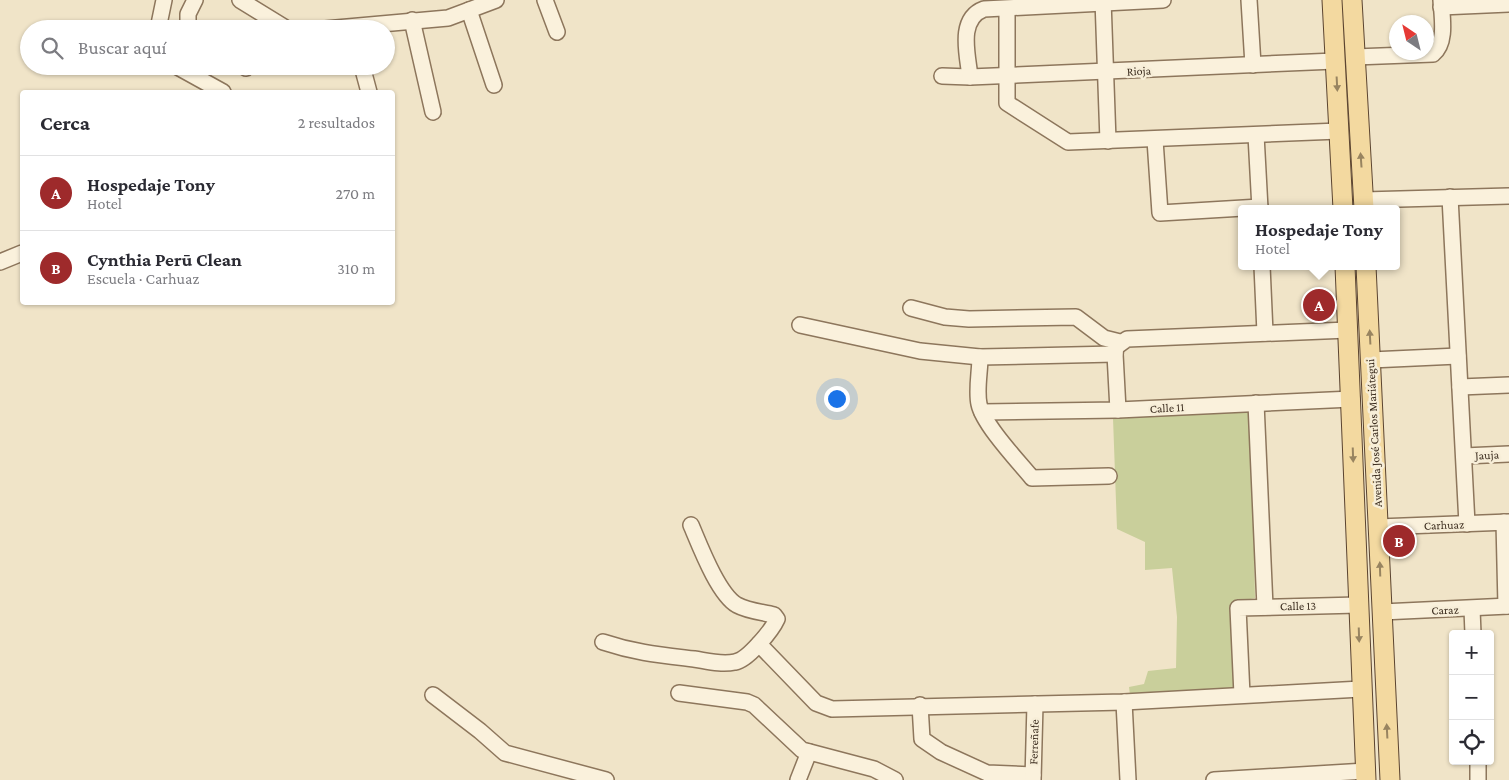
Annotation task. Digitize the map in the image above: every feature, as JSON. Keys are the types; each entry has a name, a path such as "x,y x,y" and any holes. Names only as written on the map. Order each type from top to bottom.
{"main road":[{"path":"1332,0 1343,205"},
{"path":"1352,0 1364,205"},
{"name":"Avenida José Carlos Mariátegui","path":"1345,270 1352,399 1358,605 1366,776"},
{"name":"Avenida José Carlos Mariátegui","path":"1366,270 1390,780"},
{"path":"1352,420 1373,420"}],"street":[{"path":"160,20 164,0"},
{"path":"188,20 188,14 195,0"},
{"path":"240,0 266,6 279,20"},
{"path":"395,22 448,18 496,0"},
{"path":"545,0 558,32"},
{"path":"970,78 966,36 968,27 978,12 984,9 1007,10 1103,2 1163,0"},
{"path":"1249,0 1253,65"},
{"path":"1103,2 1108,141"},
{"path":"1355,57 1433,54 1440,49 1441,3 1509,4"},
{"path":"470,10 494,85"},
{"path":"1007,10 1007,103 1068,142 1155,140 1339,131"},
{"path":"412,20 433,112"},
{"name":"Rioja","path":"942,76 970,78 1335,61"},
{"path":"192,75 219,90"},
{"path":"364,75 368,90"},
{"path":"1256,135 1260,205"},
{"path":"1155,140 1160,213 1238,209"},
{"path":"1364,205 1450,197 1509,196"},
{"path":"1450,197 1467,524"},
{"path":"0,262 20,254"},
{"path":"1262,270 1265,333"},
{"path":"911,308 945,317 969,319 1076,317 1118,348"},
{"path":"800,325 920,351 980,357 1118,348 1127,339 1348,330"},
{"path":"1118,348 1118,410"},
{"path":"1371,360 1458,356"},
{"path":"980,357 979,404 982,412 998,436 1032,478 1109,476"},
{"path":"1460,387 1509,384"},
{"name":"Calle 11","path":"982,412 1118,410 1352,399"},
{"path":"1256,403 1265,607"},
{"name":"Jauja","path":"1464,456 1509,454"},
{"path":"1506,522 1508,606"},
{"name":"Carhuaz","path":"1378,527 1506,522"},
{"path":"603,642 658,657 718,663 738,662 758,644 774,625 777,619 774,615 735,604 710,568 691,525"},
{"name":"Calle 13","path":"1242,695 1238,608 1358,605"},
{"name":"Caraz","path":"1382,612 1508,606"},
{"path":"1472,608 1473,630"},
{"path":"758,644 816,703 824,708 1124,702 1362,689"},
{"path":"678,693 747,702 754,705 792,743 809,752 895,780"},
{"path":"432,695 480,730 505,753 606,780"},
{"path":"1124,702 1128,780"},
{"name":"Ferreñafe","path":"1033,777 1035,704"},
{"path":"920,705 922,739 941,752 987,773 1033,777"},
{"path":"798,780 809,752"},
{"path":"1478,765 1478,780"},
{"path":"1214,780 1366,776"}],"green space":[{"path":"1251,410 1255,598 1232,603 1237,689 1130,695 1129,687 1144,684 1148,671 1176,668 1177,617 1172,568 1145,570 1145,542 1117,529 1113,418"}],"place":[{"name":"Hospedaje Tony","path":"1319,305"},
{"name":"Cynthia Perū Clean","path":"1399,541"}]}
